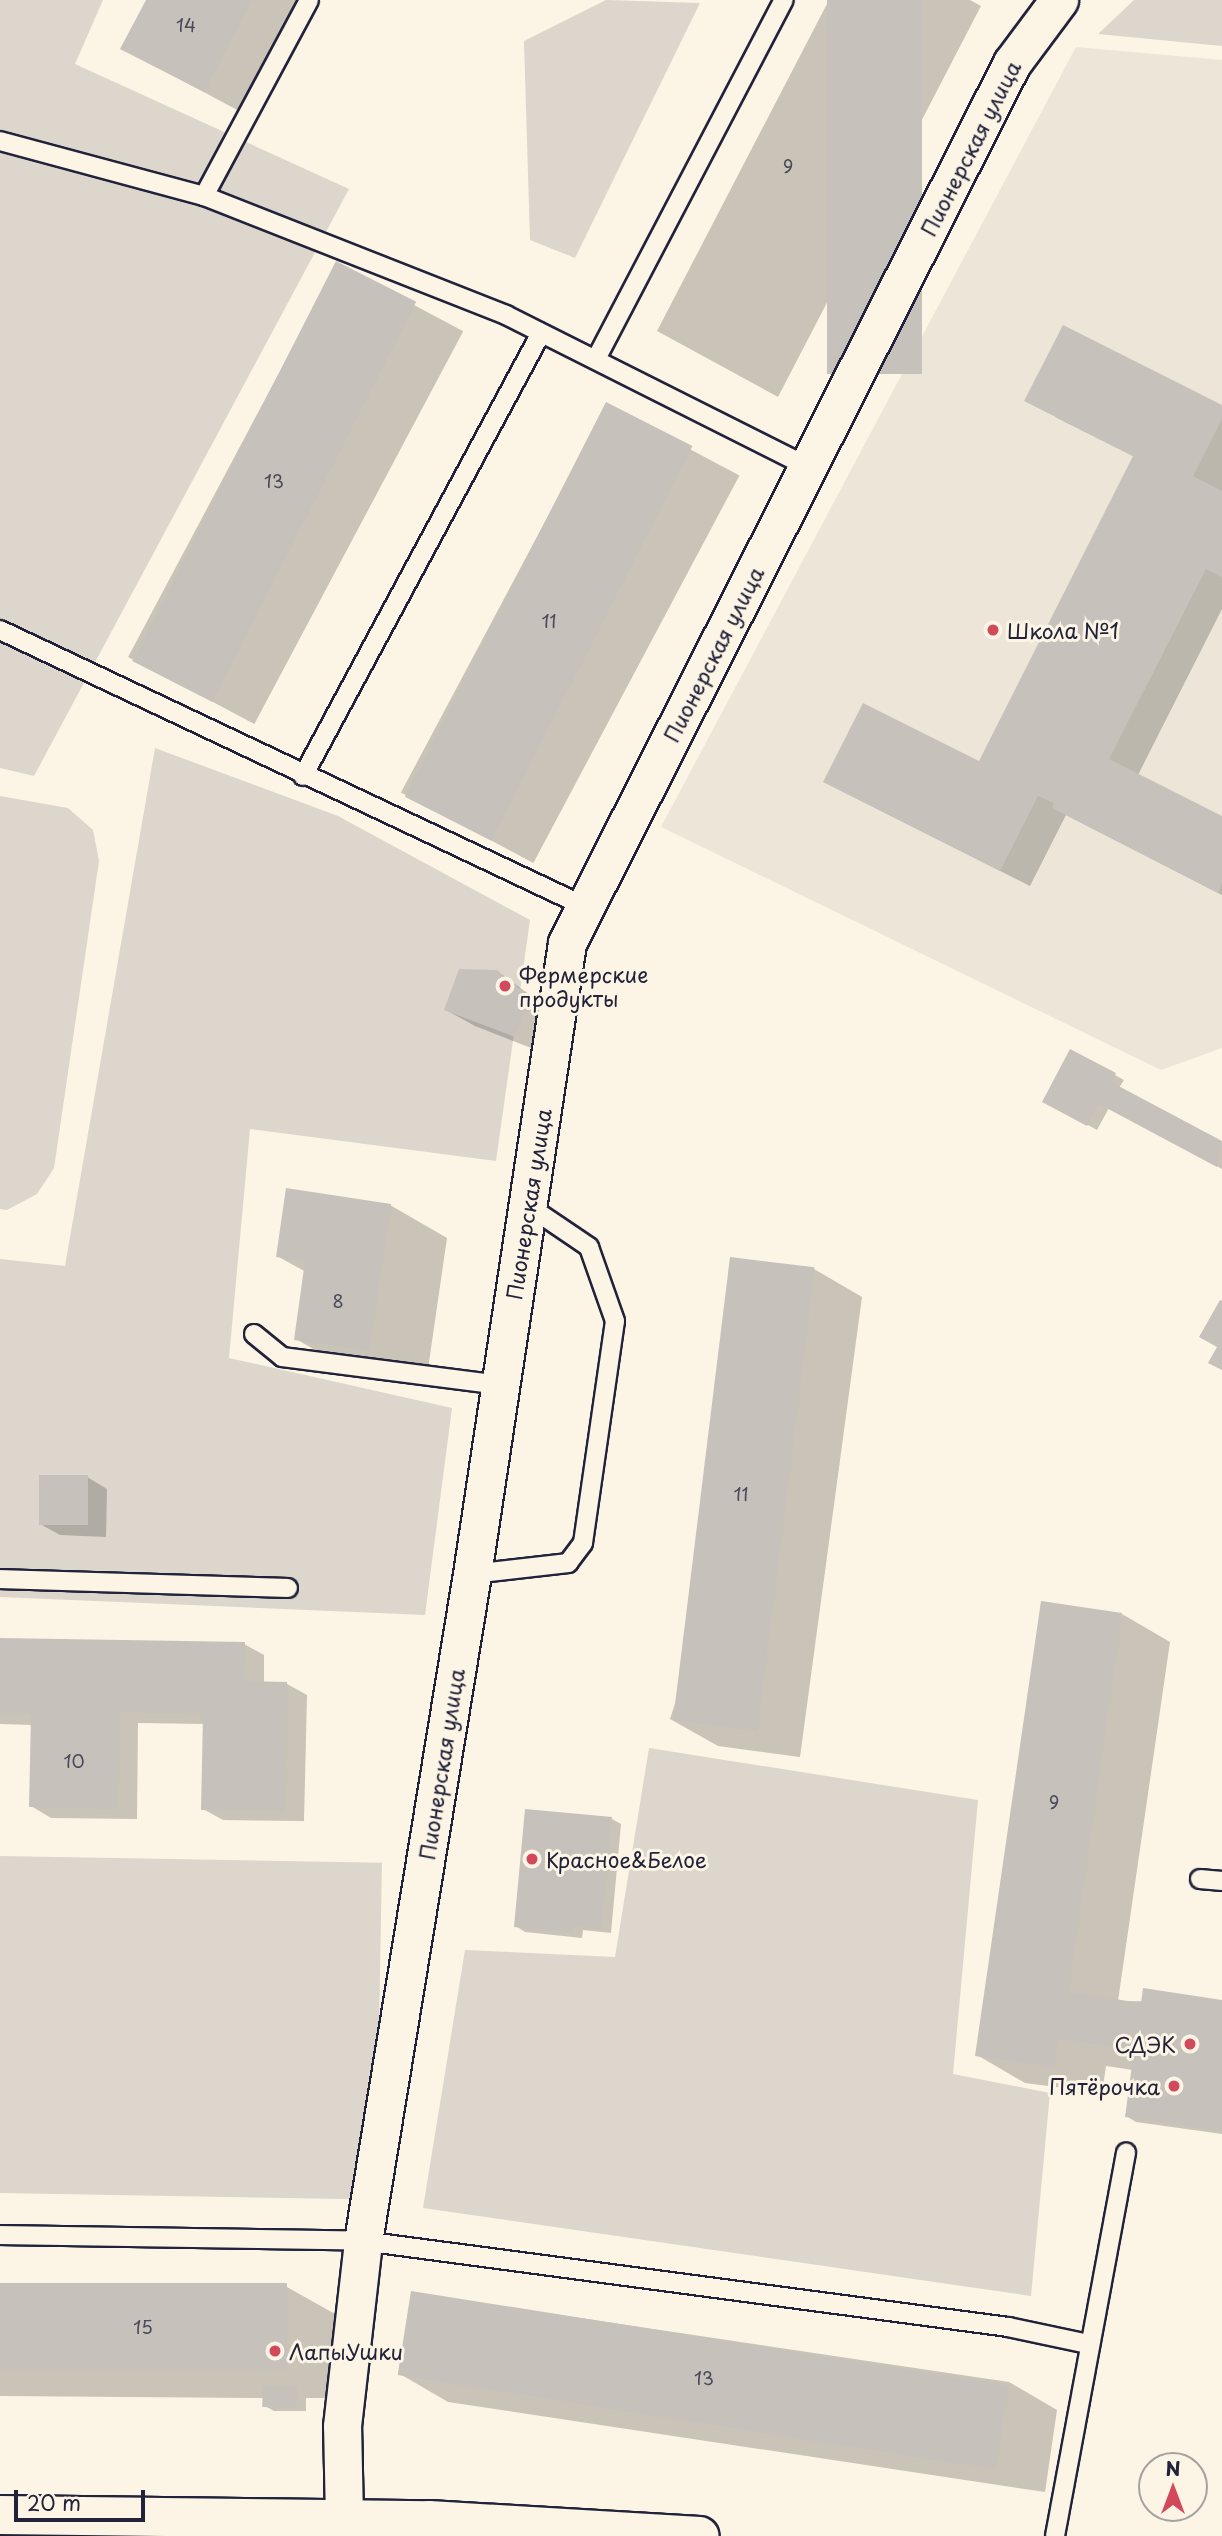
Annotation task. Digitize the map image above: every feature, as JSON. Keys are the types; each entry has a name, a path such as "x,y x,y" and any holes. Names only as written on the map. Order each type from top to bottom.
{"street":[{"name":"Пионерская улица","path":"344,2518 342,2426 363,2241 472,1574 567,943 1012,63 1059,0"},
{"path":"0,2515 344,2518 700,2536"}],"lane":[{"path":"205,196 309,0"},
{"path":"596,359 784,0"},
{"path":"0,141 205,196 506,315 808,467"},
{"path":"303,776 541,333"},
{"path":"0,630 303,776 586,906"},
{"path":"472,1574 568,1563 583,1543 615,1321 589,1247 527,1205"},
{"path":"254,1334 282,1357 500,1385"},
{"path":"0,1579 288,1588"},
{"path":"1200,1879 1222,1881"},
{"path":"1055,2536 1087,2344 1126,2153"},
{"path":"0,2235 363,2241 1008,2327 1087,2344"}],"shaded area":[{"path":"0,0 103,0 75,64 349,189 34,776 0,768"},
{"path":"606,0 700,3 575,258 530,240 524,41"},
{"path":"1134,0 1222,0 1222,46 1098,34"},
{"name":"Школа №1","path":"1076,47 1222,60 1222,1048 1161,1070 661,827"},
{"path":"155,748 338,816 530,920 496,1161 250,1129 229,1358 452,1408 425,1615 0,1597 0,1259 65,1266"},
{"path":"0,796 68,808 93,830 99,861 54,1168 37,1194 7,1210 0,1209"},
{"path":"649,1748 978,1800 953,2074 1050,2093 1031,2296 423,2208 465,1950 615,1957"},
{"path":"0,1856 382,1863 376,2200 0,2193"}],"building":[{"path":"146,0 252,0 204,92 120,49"},
{"path":"827,0 922,0 922,374 827,374"},
{"path":"336,261 416,302 212,702 132,661"},
{"path":"1063,325 1222,405 1222,419 1193,476 1222,491 1222,577 1206,569 1109,759 1222,816 1222,884 1218,893 1052,808 1054,803 1038,796 1000,871 823,782 863,703 979,761 1133,456 1024,401"},
{"path":"606,402 692,446 491,841 405,797"},
{"path":"459,969 497,970 530,997 515,1037 444,1010"},
{"path":"1070,1049 1116,1073 1111,1082 1222,1141 1217,1167 1099,1104 1087,1126 1042,1102"},
{"path":"286,1188 391,1204 369,1351 294,1340 305,1261 276,1257"},
{"path":"730,1257 814,1267 757,1731 673,1721"},
{"path":"1220,1300 1222,1370 1208,1363 1217,1347 1199,1337"},
{"path":"39,1475 88,1475 88,1525 39,1525"},
{"path":"1041,1601 1122,1613 1068,1992 1141,2003 1143,1988 1222,2000 1222,2131 1125,2117 1134,2050 1058,2039 1054,2067 975,2056"},
{"path":"0,1638 245,1642 244,1681 287,1682 285,1811 201,1810 203,1714 119,1712 117,1809 29,1807 31,1714 0,1714"},
{"path":"525,1809 612,1817 601,1929 573,1926 573,1933 514,1927"},
{"path":"0,2283 287,2283 287,2370 0,2370"},
{"path":"411,2291 1009,2386 995,2470 398,2375"},
{"path":"263,2385 297,2386 296,2408 262,2407"}],"place":[{"name":"Школа №1","path":"993,630"},
{"name":"Фермерские продукты","path":"505,986"},
{"name":"Красное&Белое","path":"532,1859"},
{"name":"СДЭК","path":"1190,2044"},
{"name":"Пятёрочка","path":"1174,2086"},
{"name":"ЛапыУшки","path":"275,2351"}]}
